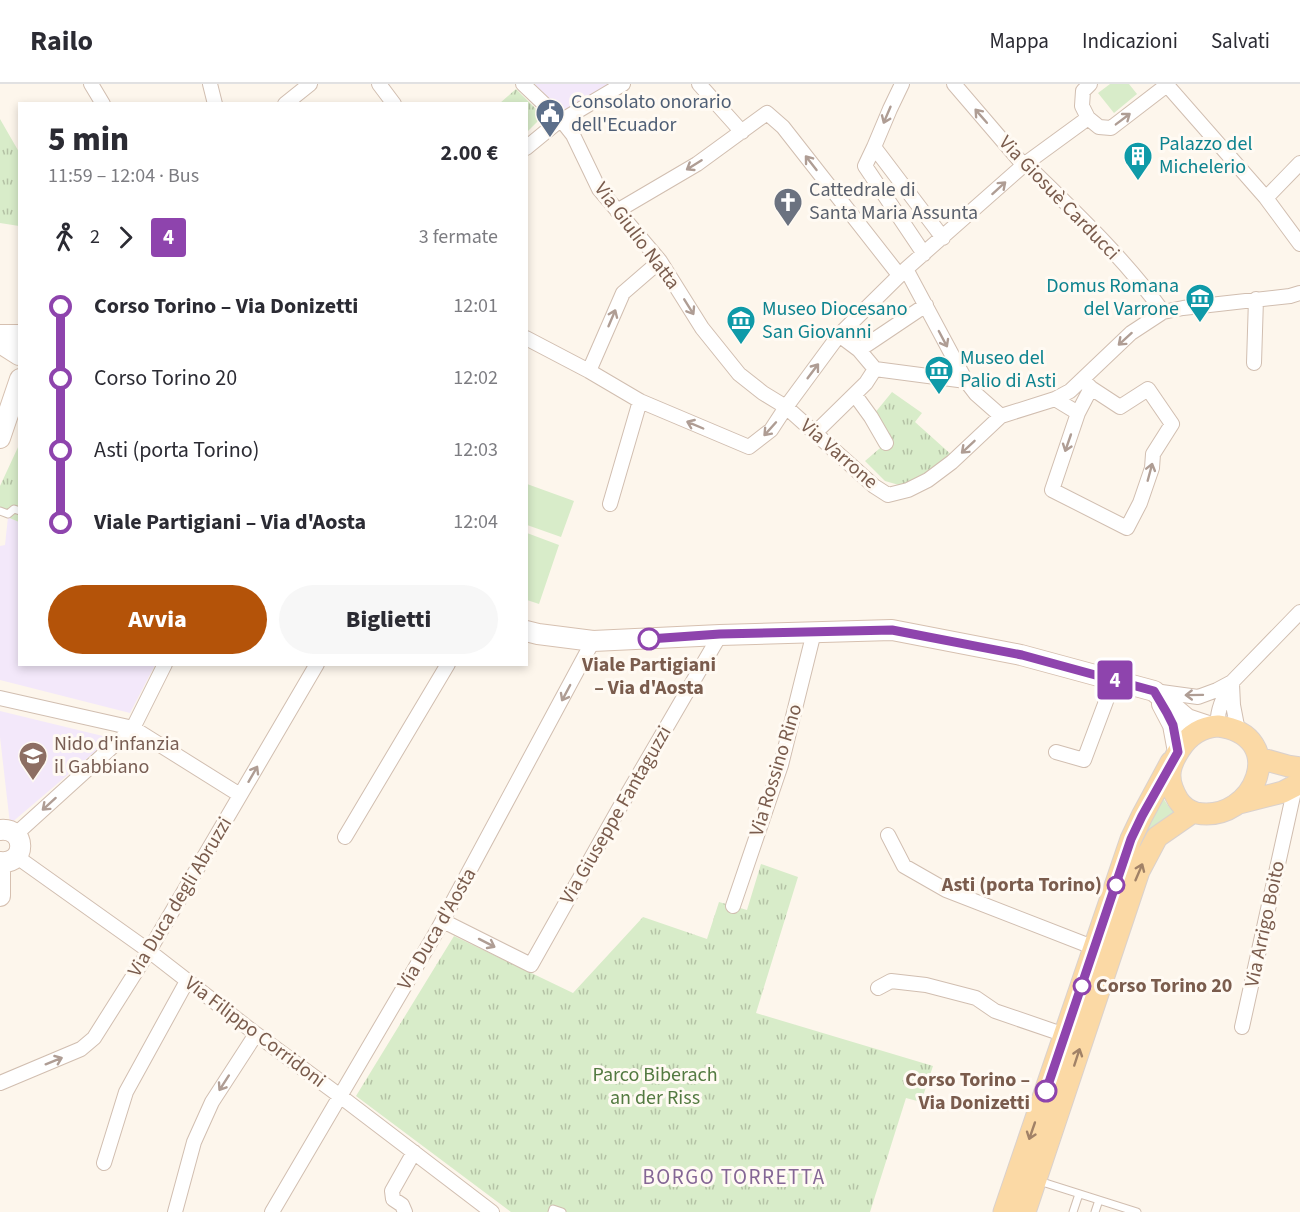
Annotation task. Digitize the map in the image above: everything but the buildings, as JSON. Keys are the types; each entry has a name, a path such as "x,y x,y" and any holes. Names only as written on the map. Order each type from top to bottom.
{"main road":[{"path":"1004,1212 1131,839 1175,757 1186,740 1197,731 1214,726 1238,731 1248,738 1259,758 1255,782 1248,795 1226,810 1206,814 1193,812 1181,804 1173,791 1170,779 1175,757"},
{"path":"1239,803 1283,792 1296,776 1259,758"},
{"path":"1025,1212 1139,871 1157,837 1193,812"}],"street":[{"path":"92,84 102,102"},
{"path":"210,84 214,102"},
{"path":"288,102 310,84"},
{"path":"379,84 392,102"},
{"name":"Via Giulio Natta","path":"523,84 562,121 573,135 599,189 660,261 702,328 739,374 762,393 786,407"},
{"path":"528,146 554,125 623,84"},
{"path":"699,84 742,132"},
{"path":"902,84 865,166 924,254"},
{"name":"Via Giosuè Carducci","path":"954,84 1020,161 1097,234 1144,285 1163,312"},
{"path":"1090,84 1083,91 1082,106 1088,118 1099,127 1111,128 1167,85 1266,198 1300,244"},
{"path":"617,211 697,164 767,113 783,127 903,272 926,305 966,381 976,394 1001,416"},
{"path":"528,339 640,401 749,447 771,430 839,335 903,272 1025,164 1088,118"},
{"path":"874,147 943,238"},
{"path":"1266,198 1300,163"},
{"path":"589,371 623,293 660,261"},
{"name":"Via Varrone","path":"786,407 874,486 888,495 908,490 928,480 952,462 1001,416 1055,399 1087,384 1131,333 1163,312 1300,293"},
{"path":"1254,363 1256,299"},
{"path":"859,350 926,305"},
{"path":"0,335 18,335"},
{"path":"839,335 859,350 875,369 966,381"},
{"path":"0,343 18,354"},
{"path":"815,433 867,383 875,369"},
{"path":"1087,384 1120,407 1148,389 1172,424 1153,454 1152,468 1140,503 1127,528 1052,490 1078,413 1087,384"},
{"path":"0,438 15,404 18,389"},
{"path":"855,395 872,417 886,443"},
{"path":"1055,399 1078,413"},
{"path":"610,504 640,401"},
{"path":"1154,691 1187,719 1214,726 1232,682 1300,612"},
{"path":"528,632 593,641 720,634 892,630 1022,655 1154,691 1198,696 1232,682"},
{"name":"Via Rossino Rino","path":"733,906 780,765 814,632"},
{"name":"Via Giuseppe Fantaguzzi","path":"443,921 531,965 720,634"},
{"name":"Via Duca d'Aosta","path":"272,1212 443,921 593,641"},
{"path":"0,896 6,860 21,848 19,838 8,832 133,728 164,666"},
{"name":"Via Duca degli Abruzzi","path":"0,1083 81,1049 94,1038 149,951 316,666"},
{"path":"345,837 447,666"},
{"path":"1056,752 1084,760 1114,680"},
{"path":"1232,682 1233,705 1238,731"},
{"path":"1154,691 1173,725 1175,757"},
{"path":"0,698 133,728 240,795"},
{"name":"Via Arrigo Boito","path":"1242,1027 1296,776"},
{"path":"888,835 904,866 946,890 1095,948"},
{"name":"Via Filippo Corridoni","path":"6,860 149,951 414,1152 483,1209"},
{"path":"104,1163 126,1092 187,981"},
{"path":"878,988 891,981 926,985 976,998 995,1011 1065,1035"},
{"path":"175,1212 194,1142 212,1102 256,1034"},
{"path":"405,1212 402,1205 393,1199 392,1191 414,1152"}],"lane":[{"path":"0,511 8,514 14,509 18,510"},
{"path":"1035,1180 1131,1211"},
{"path":"1073,1212 1079,1194"},
{"path":"1095,1212 1099,1200"},
{"path":"552,1212 553,1209 562,1212"}],"shaded area":[{"path":"536,84 617,84 566,114"},
{"path":"8,517 18,522 18,666 154,666 130,713 0,680 0,546 5,545"},
{"name":"Nido d'infanzia il Gabbiano","path":"0,711 111,738 10,824 0,737"}],"green space":[{"path":"1110,84 1129,84 1137,94 1114,113 1098,93"},
{"path":"516,89 543,116 528,131 528,102 501,102"},
{"path":"0,119 18,150 18,226 0,223"},
{"path":"892,392 922,413 915,422 954,457 911,485 899,485 885,481 865,461 886,443 874,414"},
{"path":"18,447 18,522 0,514 0,486"},
{"path":"528,484 574,501 561,537 528,525"},
{"path":"528,533 559,545 539,604 528,600"},
{"path":"1163,798 1175,812 1153,828 1136,849"},
{"name":"Parco Biberach an der Riss","path":"761,864 798,877 756,1013 933,1066 921,1102 906,1098 870,1212 511,1212 356,1096 454,936 573,993 643,917 707,939 719,902 747,910"}],"bus line":[{"name":"4","path":"649,639 720,634 892,630 1022,655 1154,691 1173,725 1178,752 1131,839 1046,1091"}],"place":[{"name":"Consolato onorario dell'Ecuador","path":"550,138"},
{"name":"Palazzo del Michelerio","path":"1138,182"},
{"name":"Cattedrale di Santa Maria Assunta","path":"788,228"},
{"name":"Domus Romana del Varrone","path":"1200,324"},
{"name":"Museo Diocesano San Giovanni","path":"741,346"},
{"name":"Museo del Palio di Asti","path":"939,396"},
{"name":"Viale Partigiani – Via d'Aosta","path":"649,639"},
{"name":"Nido d'infanzia il Gabbiano","path":"33,782"},
{"name":"Asti (porta Torino)","path":"1116,885"},
{"name":"Corso Torino 20","path":"1082,986"},
{"name":"Corso Torino – Via Donizetti","path":"1046,1091"}],"district":[{"name":"BORGO TORRETTA","path":"734,1177"}]}
